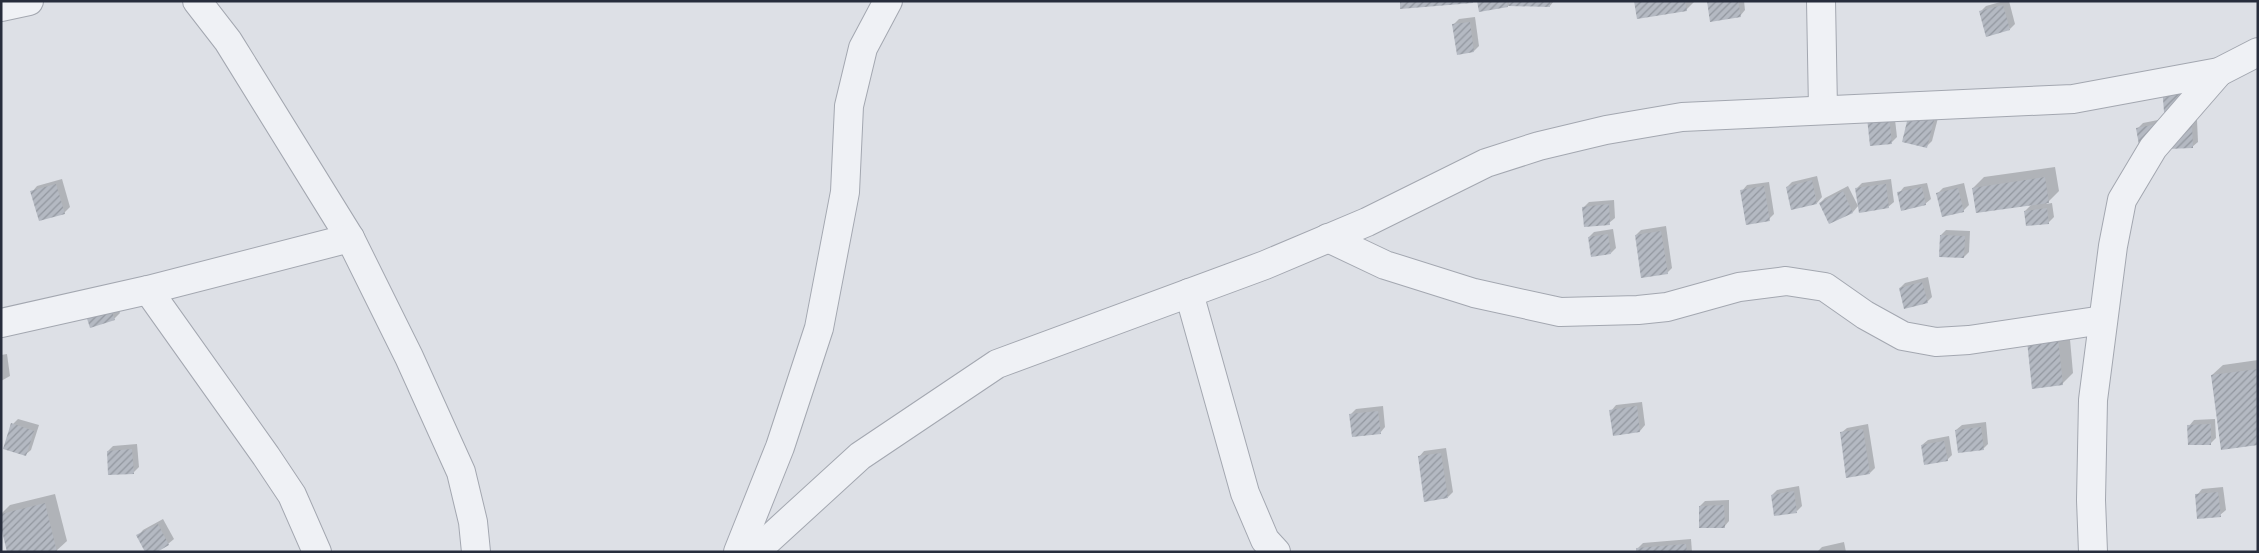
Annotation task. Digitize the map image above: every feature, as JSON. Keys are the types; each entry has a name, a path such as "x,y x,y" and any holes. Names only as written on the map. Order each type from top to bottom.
{"street":[{"path":"1,7 29,1"},
{"path":"197,1 228,41 350,238 409,357 461,472 473,522 476,552"},
{"path":"738,552 780,447 819,328 845,192 849,106 863,48 888,1"},
{"path":"1821,1 1823,109"},
{"path":"755,552 860,456 997,364 1265,265 1376,218 1486,163 1539,146 1606,130 1682,116 2073,99 2220,72 2258,52"},
{"path":"2093,552 2091,500 2093,400 2103,320 2122,200 2153,148 2220,72"},
{"path":"1,323 148,290 350,238"},
{"path":"1328,238 1385,266 1474,293 1560,312 1638,310 1666,307 1739,287 1786,281 1825,287 1865,315 1903,336 1936,342 1969,340 2103,320"},
{"path":"148,290 286,487 317,552"},
{"path":"1189,293 1245,493 1265,540 1276,552"}],"building":[{"path":"1400,1 1473,1 1473,3 1400,9"},
{"path":"1477,1 1507,1 1508,7 1479,12"},
{"path":"1509,1 1550,1 1550,7 1509,6"},
{"path":"1634,1 1685,1 1687,11 1637,19"},
{"path":"1707,1 1738,1 1741,17 1710,22"},
{"path":"2003,5 2010,30 1986,37 1979,11"},
{"path":"1470,22 1474,52 1457,55 1452,24"},
{"path":"2190,85 2191,111 2164,112 2162,86"},
{"path":"1909,113 1934,120 1927,148 1902,142"},
{"path":"1889,116 1892,144 1870,146 1867,118"},
{"path":"2158,124 2140,151 2136,128"},
{"path":"2192,125 2193,148 2167,149 2166,126"},
{"path":"2045,177 2049,203 1976,213 1972,188"},
{"path":"1812,180 1817,204 1791,210 1786,187"},
{"path":"56,184 65,214 39,221 30,191"},
{"path":"1886,184 1889,208 1859,213 1855,188"},
{"path":"1764,186 1770,221 1746,225 1740,190"},
{"path":"1922,187 1926,205 1901,211 1897,192"},
{"path":"1958,188 1964,212 1942,217 1936,193"},
{"path":"1843,191 1853,213 1829,224 1819,203"},
{"path":"1609,204 1610,225 1584,227 1582,207"},
{"path":"2047,208 2049,224 2026,226 2024,211"},
{"path":"1661,231 1668,274 1641,278 1635,235"},
{"path":"1608,234 1611,254 1591,257 1588,237"},
{"path":"1940,235 1965,236 1964,258 1939,257"},
{"path":"1922,282 1928,303 1904,309 1899,288"},
{"path":"107,298 115,320 90,328 83,306"},
{"path":"2058,338 2063,385 2032,389 2027,341"},
{"path":"2258,369 2258,445 2221,450 2211,375"},
{"path":"1637,406 1640,432 1613,436 1609,410"},
{"path":"1378,411 1381,434 1352,437 1349,414"},
{"path":"11,423 34,431 26,456 3,449"},
{"path":"2211,424 2211,445 2188,445 2187,425"},
{"path":"1981,427 1984,450 1958,453 1955,430"},
{"path":"1863,429 1870,474 1846,478 1840,432"},
{"path":"1944,441 1948,461 1924,465 1921,445"},
{"path":"132,449 134,474 108,475 107,451"},
{"path":"1441,453 1448,498 1424,502 1418,456"},
{"path":"1794,491 1797,513 1774,516 1771,495"},
{"path":"2218,492 2221,517 2197,519 2195,494"},
{"path":"45,503 57,552 7,552 1,527 1,514"},
{"path":"1724,505 1725,528 1699,528 1699,506"},
{"path":"158,524 169,545 157,552 145,552 136,535"},
{"path":"1686,544 1687,552 1636,552 1636,548"}]}
